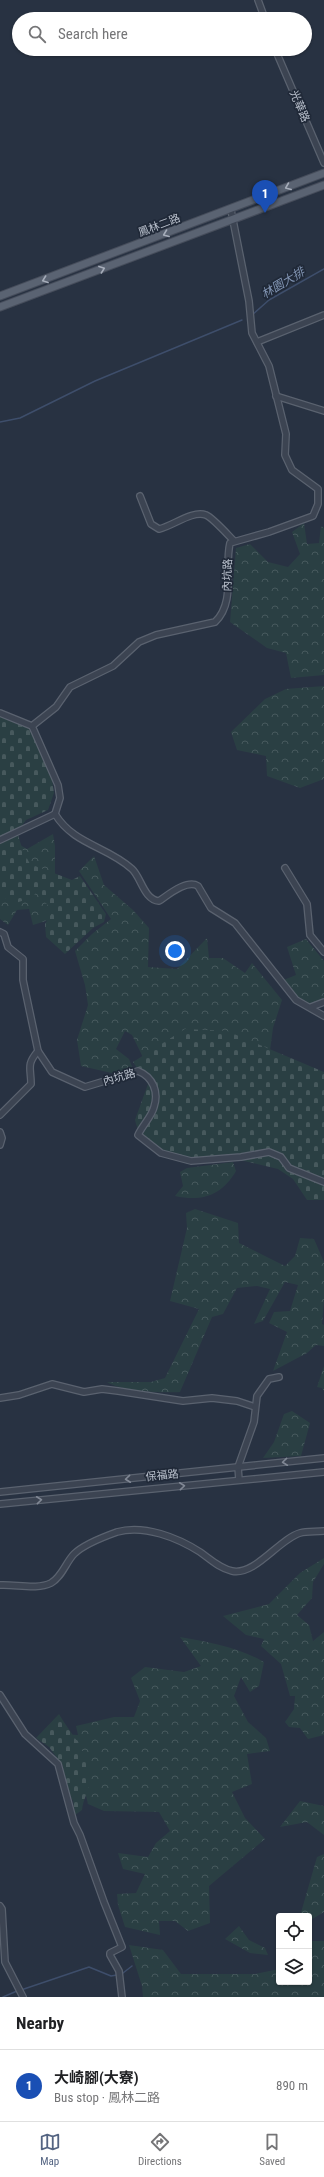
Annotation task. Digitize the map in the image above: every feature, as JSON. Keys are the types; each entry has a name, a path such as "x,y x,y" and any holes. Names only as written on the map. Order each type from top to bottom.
{"main road":[{"name":"鳳林二路","path":"0,296 231,210 324,173"},
{"name":"鳳林二路","path":"0,307 324,185"}],"street":[{"path":"258,0 262,12"},
{"name":"光華路","path":"278,56 324,163"},
{"path":"140,496 151,524 159,529 170,527 195,514 207,515 234,541 270,532 313,516 321,505 318,489 292,470 285,455 286,434 269,366 252,333 249,301 231,210"},
{"path":"257,342 324,315"},
{"path":"276,396 324,411"},
{"name":"內坑路","path":"32,726 56,707 70,687 113,666 139,642 156,635 215,622 220,618 226,601 229,585 227,556 230,543 234,541"},
{"path":"0,713 32,726 58,785 60,798 54,814 0,840"},
{"path":"54,814 67,831 118,858 133,870 146,892 155,900 159,901 187,885 195,884 198,886 211,908 235,923 296,1000 311,1007 324,1016"},
{"path":"285,868 307,904 310,935 324,952"},
{"name":"內坑路","path":"0,932 4,934 8,947 23,959 23,980 38,1051 52,1072 84,1088 138,1070 146,1074 156,1090 154,1108 138,1135 161,1153 191,1161 241,1157 269,1152 281,1157 289,1168 324,1182"},
{"path":"311,1007 324,1002"},
{"path":"0,1115 32,1084 29,1068 32,1058 38,1051"},
{"path":"0,1132 2,1138 0,1145"},
{"path":"239,1480 238,1467 254,1422 255,1407 258,1396 269,1379 279,1377"},
{"path":"0,1398 19,1395 52,1384 84,1392 102,1389 176,1401 212,1398 237,1402 255,1407"},
{"name":"保福路","path":"0,1492 324,1458"},
{"name":"保福路","path":"0,1504 324,1472"},
{"path":"0,1585 31,1586 52,1583 60,1575 73,1555 82,1547 118,1532 132,1530 161,1533 200,1552 218,1566 233,1571 248,1568 299,1533 324,1531"},
{"path":"0,1695 25,1734 58,1764 74,1823 83,1842 121,1945 121,1948 110,1953 110,1955 119,1972 122,1997"},
{"path":"0,1906 2,1909 5,1962 23,1997"}],"green space":[{"path":"304,523 307,544 319,543 321,526 324,528 324,675 291,678 286,653 267,648 230,622 236,548 250,544 268,562 288,567 300,554 292,532"},
{"path":"324,686 324,779 300,788 267,776 266,756 237,750 231,732 265,699 286,689"},
{"path":"0,712 33,727 41,755 51,773 54,793 48,810 26,820 17,832 23,851 30,864 72,880 80,876 106,914 104,922 93,928 65,954 46,937 45,924 53,911 44,901 40,887 32,898 15,903 5,898 0,892"},
{"path":"53,834 55,846 55,878 81,910 33,925 29,909 17,910 8,925 0,919 0,850 11,840 27,849"},
{"path":"94,856 104,885 133,910 149,928 148,967 177,969 207,938 209,958 223,958 245,973 252,963 282,1000 273,1028 267,1073 159,1090 132,1035 125,1031 116,1049 129,1059 133,1069 116,1074 81,1066 77,1040 88,1005 85,985 75,951 92,934 111,919 79,871"},
{"path":"306,939 324,961 324,998 311,1004 297,999 281,981 296,975 287,947"},
{"path":"185,1029 227,1031 324,1072 324,1200 307,1200 293,1179 278,1169 227,1157 188,1164 164,1155 140,1138 135,1120 148,1084 133,1062"},
{"path":"233,1162 236,1171 231,1179 218,1191 203,1197 185,1198 175,1196 183,1186 180,1172 187,1168"},
{"path":"195,1209 238,1223 239,1243 285,1266 295,1256 300,1238 314,1239 324,1262 324,1300 322,1324 324,1325 324,1346 316,1345 307,1353 273,1371 287,1332 269,1323 274,1312 290,1311 298,1285 285,1282 263,1321 254,1324 270,1289 257,1286 237,1288 223,1314 212,1317 180,1392 132,1390 107,1382 151,1382 165,1378 199,1309 170,1301 187,1228 186,1213"},
{"path":"324,1366 324,1391 322,1388 317,1387"},
{"path":"292,1411 310,1423 301,1456 263,1458 274,1442 284,1414"},
{"path":"324,1558 324,1564 313,1582 312,1598 297,1615 309,1625 313,1641 324,1632 324,1735 308,1739 300,1728 289,1727 285,1722 294,1709 295,1696 290,1696 281,1664 261,1646 264,1639 246,1635 223,1616 269,1604 300,1573"},
{"path":"180,1637 234,1649 244,1652 264,1662 259,1686 250,1692 241,1677 234,1696 248,1722 266,1738 270,1751 247,1754 252,1784 232,1792 245,1818 265,1839 209,1886 210,1923 188,1931 175,1921 159,1921 160,1935 125,1927 118,1905 117,1894 136,1893 145,1874 123,1869 118,1853 148,1857 156,1843 170,1831 159,1812 104,1811 88,1804 80,1771 61,1734 78,1735 76,1726 114,1717 134,1717 140,1701 131,1678 145,1667 184,1672 201,1666"},
{"path":"59,1714 80,1746 88,1762 90,1771 90,1780 82,1810 75,1815 73,1801 65,1786 63,1766 49,1747 36,1738"},
{"path":"300,1801 324,1806 324,1835 307,1822 280,1827"},
{"path":"324,1854 324,1912 312,1919 312,1913 301,1913 317,1857"},
{"path":"239,1926 249,1940 265,1948 268,1955 250,1953 225,1939"},
{"path":"312,1941 324,1941 324,1997 143,1997 142,1986 129,1945 163,1950 181,1974 255,1974 276,1970 276,1985 312,1985"}],"waterway":[{"name":"林園大排","path":"252,315 269,300 324,269"},
{"path":"0,422 20,418 95,381 242,320"},
{"path":"123,1973 132,1966"},
{"path":"21,1990 89,1967 111,1976 117,1975"},
{"path":"3,1997 17,1991"}],"place":[{"name":"大崎腳(大寮)","path":"265,213"}]}
